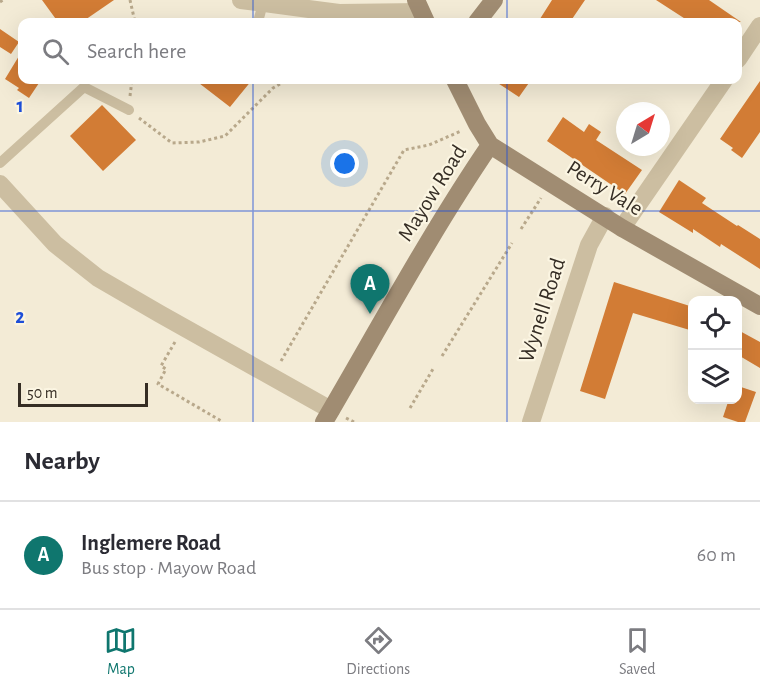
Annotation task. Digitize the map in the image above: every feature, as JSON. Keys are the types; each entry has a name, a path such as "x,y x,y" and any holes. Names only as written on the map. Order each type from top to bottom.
{"main road":[{"path":"480,18 494,0"},
{"name":"Perry Vale","path":"457,84 490,145 622,228 760,306"},
{"name":"Mayow Road","path":"328,416 431,238 490,145"}],"street":[{"path":"241,0 339,13 421,11"},
{"path":"742,53 760,26"},
{"path":"622,228 721,84"},
{"path":"0,184 55,244 98,278 272,377 328,416"},
{"name":"Wynell Road","path":"531,422 589,245 605,216"}],"lane":[{"path":"259,18 263,3"},
{"path":"0,163 84,87 129,110"}],"path":[{"path":"130,0 134,18"},
{"path":"129,110 172,143 199,142 225,136 273,88 280,84"},
{"path":"272,377 404,150 429,145 477,124"},
{"path":"521,229 551,182"},
{"path":"442,356 512,243"},
{"path":"184,328 161,366 166,369 158,384 223,422"},
{"path":"410,408 433,369"}],"building":[{"path":"42,0 114,0 88,18 55,18"},
{"path":"552,0 585,0 573,18 541,18"},
{"path":"656,0 709,0 735,18 684,18"},
{"path":"0,29 18,41 11,54 0,47"},
{"path":"18,58 18,84 38,84 29,98 5,79"},
{"path":"760,81 760,132 742,158 720,139"},
{"path":"200,84 249,84 230,107"},
{"path":"499,84 528,84 519,97"},
{"path":"102,105 136,140 103,171 70,136"},
{"path":"563,117 584,132 589,124 601,132 596,140 616,153 616,156 621,156 642,170 625,194 547,141"},
{"path":"679,180 706,198 702,203 760,239 760,269 721,244 720,247 693,229 693,233 659,212"},
{"path":"614,282 688,305 688,330 633,313 605,399 580,391"},
{"path":"742,332 760,342 760,368 742,357"},
{"path":"742,387 756,392 745,422 723,417 727,404 742,404"}],"place":[{"name":"Inglemere Road","path":"370,314"}]}
